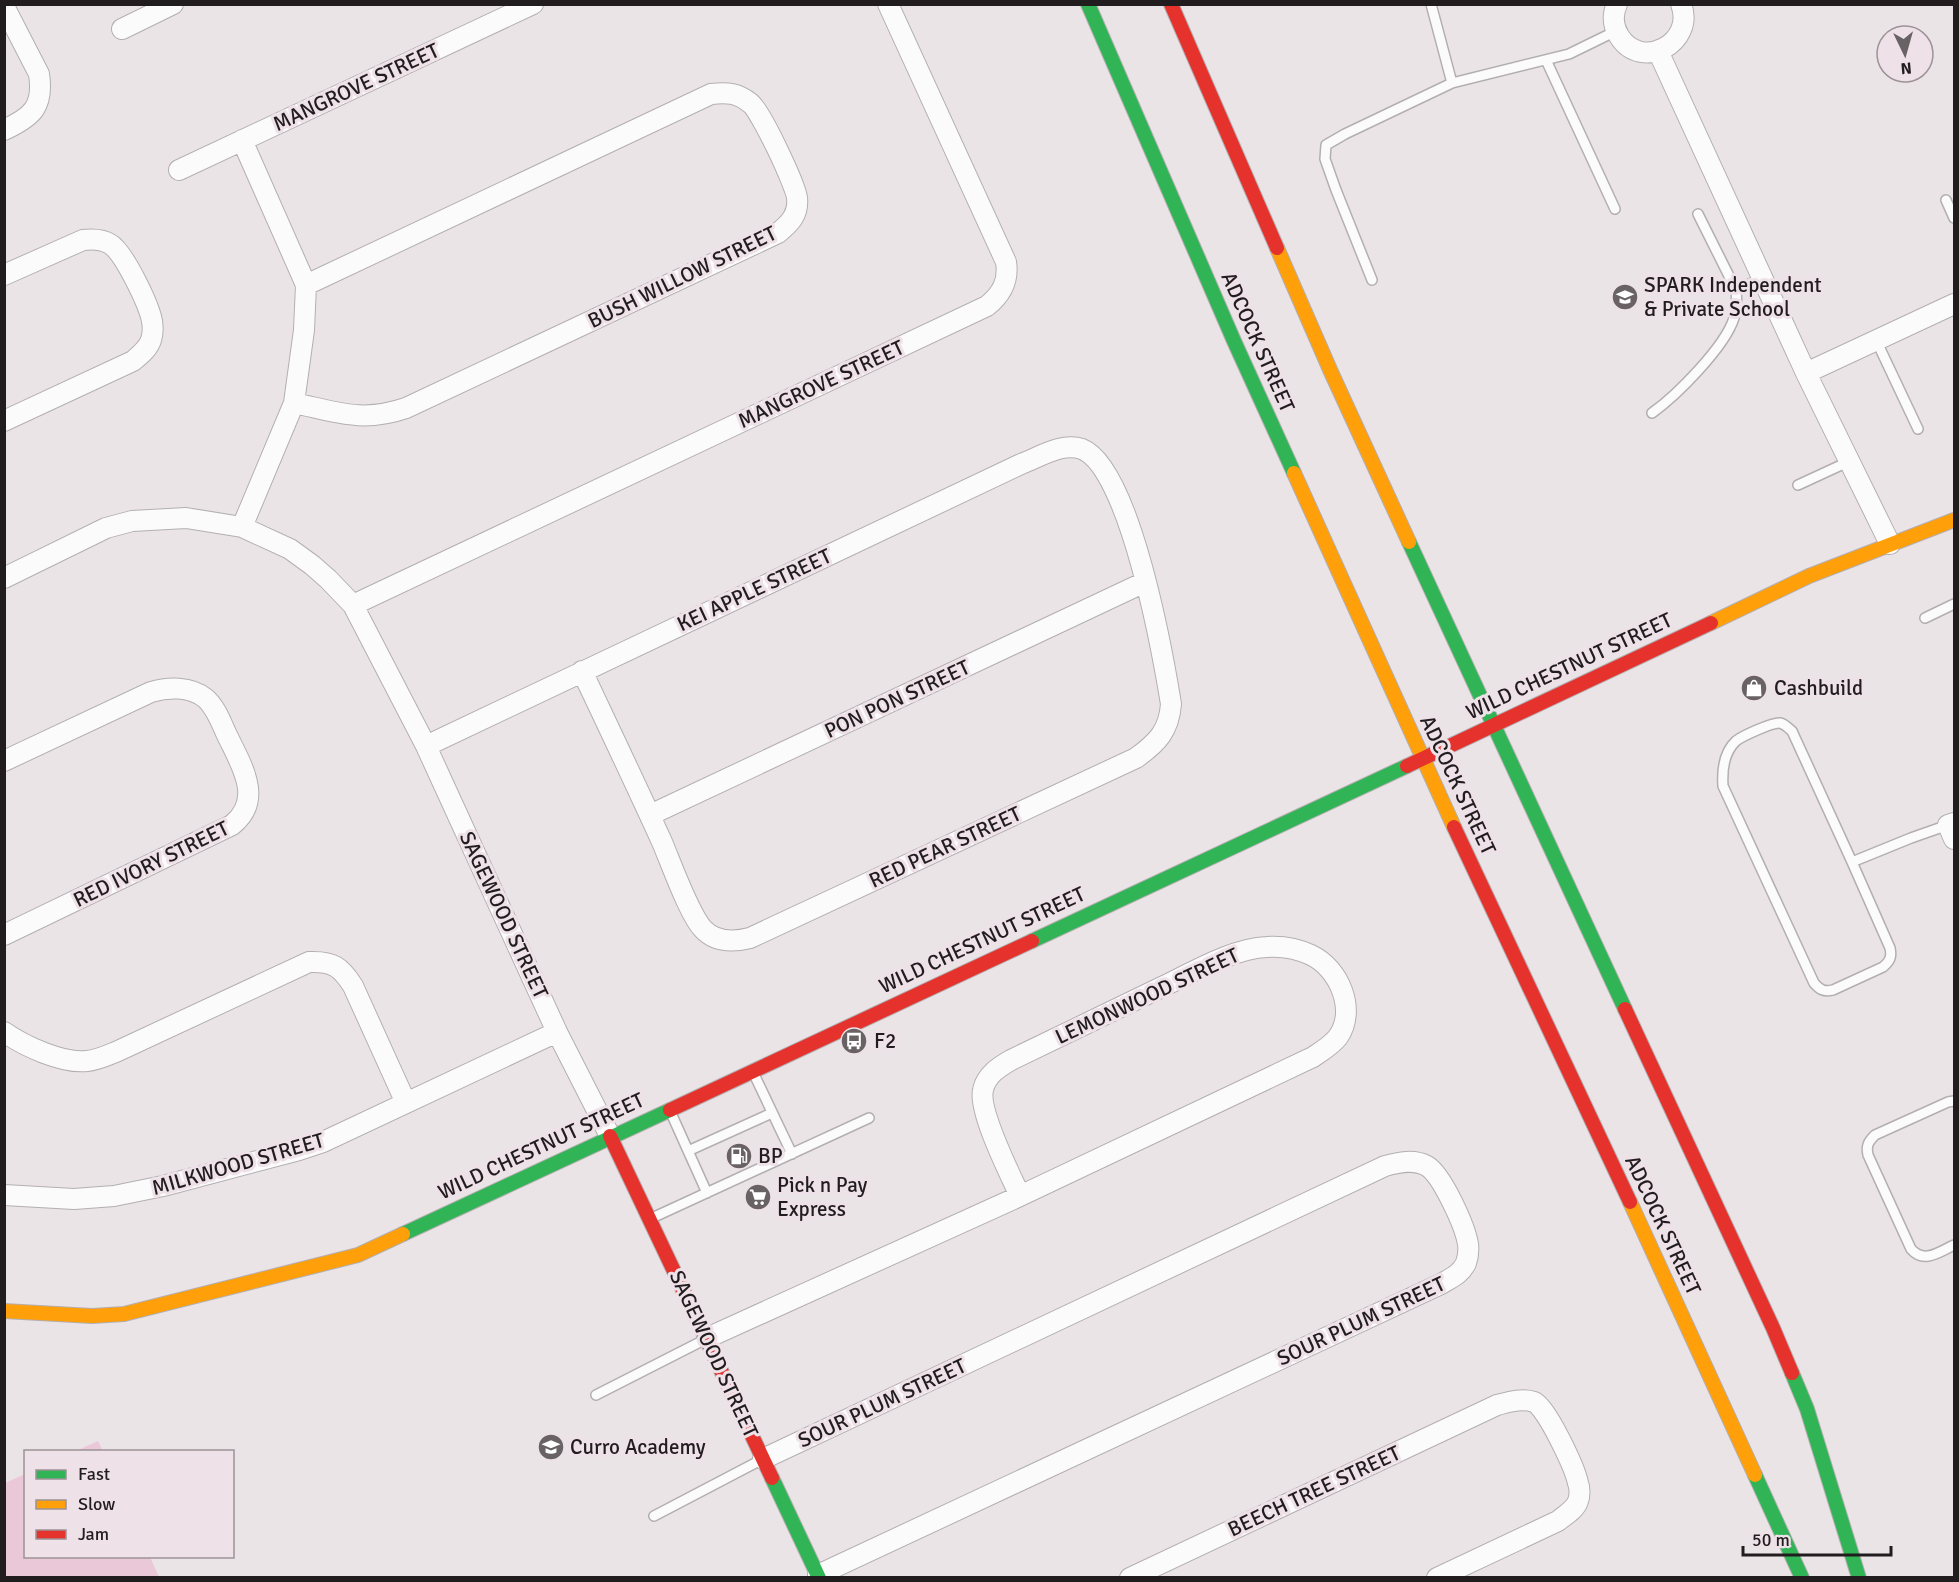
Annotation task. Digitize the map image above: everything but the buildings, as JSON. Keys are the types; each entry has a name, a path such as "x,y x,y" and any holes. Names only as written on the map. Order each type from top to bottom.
{"main road":[{"name":"ADCOCK STREET","path":"1088,4 1234,342 1422,758 1802,1578"},
{"path":"1171,4 1330,372 1773,1328 1807,1409 1859,1578"},
{"name":"WILD CHESTNUT STREET","path":"4,1311 105,1316 124,1314 329,1264 375,1247 1493,726 1809,576 1954,520"},
{"name":"SAGEWOOD STREET","path":"610,1136 818,1576"}],"street":[{"path":"122,29 173,4"},
{"name":"MANGROVE STREET","path":"179,170 533,4"},
{"name":"MANGROVE STREET","path":"353,605 976,311 997,298 1008,275 1006,262 888,4"},
{"path":"1617,4 1614,20 1616,31 1631,48 1641,52 1664,50 1674,43 1681,34 1684,22 1681,4"},
{"path":"4,6 39,74 40,86 38,101 26,120 4,130"},
{"path":"1658,51 1806,373 1890,544"},
{"name":"BUSH WILLOW STREET","path":"294,403 370,417 388,415 406,408 778,233 792,222 796,212 797,198 753,104 737,94 725,92 711,94 306,285"},
{"path":"242,140 306,285 304,330 294,403 242,527"},
{"path":"4,275 83,240 96,239 109,242 124,257 149,311 153,329 151,341 133,361 4,422"},
{"path":"1806,373 1954,304"},
{"name":"KEI APPLE STREET","path":"426,746 1022,464 1060,448 1074,447 1084,450"},
{"name":"RED PEAR STREET","path":"582,671 702,928 709,935 725,941 750,938 1125,763 1150,748 1160,737 1170,720 1171,704 1133,536 1107,473 1084,450"},
{"name":"SAGEWOOD STREET","path":"4,578 106,528 132,521 186,518 242,527 290,549 312,565 353,605 426,746 557,1032 610,1136"},
{"name":"PON PON STREET","path":"650,815 1145,582"},
{"name":"RED IVORY STREET","path":"4,761 151,692 164,688 179,688 205,698 216,712 245,772 248,802 243,817 232,825 4,935"},
{"name":"LEMONWOOD STREET","path":"707,1338 1020,1196 1313,1057 1339,1036 1345,1022 1346,1005 1341,987 1332,972 1312,956 1288,948 1266,947 1247,950 1183,977 996,1069 987,1080 982,1101 1020,1196"},
{"path":"4,1032 12,1038 56,1057 87,1061 118,1051 309,962 321,962 334,965 344,973 353,986 406,1102"},
{"name":"MILKWOOD STREET","path":"4,1195 74,1199 114,1196 163,1186 315,1144 557,1032"},
{"name":"SOUR PLUM STREET","path":"763,1459 1385,1166 1409,1162 1427,1166 1436,1174 1463,1229 1468,1244 1465,1265 1459,1273 1442,1284 818,1576"},
{"name":"BEECH TREE STREET","path":"1130,1578 1497,1405 1527,1400 1536,1402 1546,1412 1578,1482 1578,1503 1558,1521 1437,1578"}],"lane":[{"path":"1431,4 1452,83"},
{"path":"1372,280 1325,159 1326,145 1452,83 1569,54 1616,31"},
{"path":"1546,60 1615,209"},
{"path":"1947,200 1954,218"},
{"path":"1652,413 1681,390 1722,340 1734,320 1737,304 1736,290 1698,214"},
{"path":"1736,290 1763,278"},
{"path":"1876,340 1918,429"},
{"path":"1797,486 1850,461"},
{"path":"1925,618 1954,604"},
{"path":"1779,723 1791,731 1852,862 1892,955 1889,963 1883,967 1826,992 1814,983 1723,786 1722,771 1728,753 1736,741 1772,724 1779,723"},
{"path":"1852,862 1911,838 1952,829"},
{"path":"752,1070 792,1154"},
{"path":"1954,1101 1875,1136 1866,1148 1911,1249 1916,1255 1930,1256 1954,1245"},
{"path":"669,1109 707,1192"},
{"path":"688,1151 772,1113"},
{"path":"650,1219 870,1118"},
{"path":"596,1395 707,1338"},
{"path":"654,1516 763,1459"}],"shaded area":[{"path":"98,1441 102,1450 78,1450"},
{"path":"24,1474 24,1558 150,1558 159,1577 5,1577 5,1483"}],"traffic: fast":[{"path":"1088,4 1234,341 1294,473"},
{"path":"1409,542 1625,1009"},
{"path":"1032,941 1407,766"},
{"path":"403,1234 670,1110"},
{"path":"1792,1373 1807,1409 1859,1578"},
{"path":"1755,1475 1802,1578"},
{"path":"772,1478 819,1578"}],"traffic: slow":[{"path":"1277,248 1409,542"},
{"path":"1294,473 1454,827"},
{"path":"1711,623 1809,576 1954,520"},
{"path":"1630,1202 1755,1475"},
{"path":"4,1311 92,1316 124,1314 358,1255 403,1234"}],"traffic: jam":[{"path":"1171,4 1277,248"},
{"path":"1407,766 1711,623"},
{"path":"1454,827 1630,1202"},
{"path":"670,1110 1032,941"},
{"path":"1625,1009 1792,1373"},
{"path":"610,1136 772,1478"}],"place":[{"name":"SPARK Independent & Private School","path":"1625,297"},
{"name":"Cashbuild","path":"1754,688"},
{"name":"F2","path":"854,1041"},
{"name":"BP","path":"739,1156"},
{"name":"Pick n Pay Express","path":"758,1197"},
{"name":"Curro Academy","path":"551,1447"}]}
